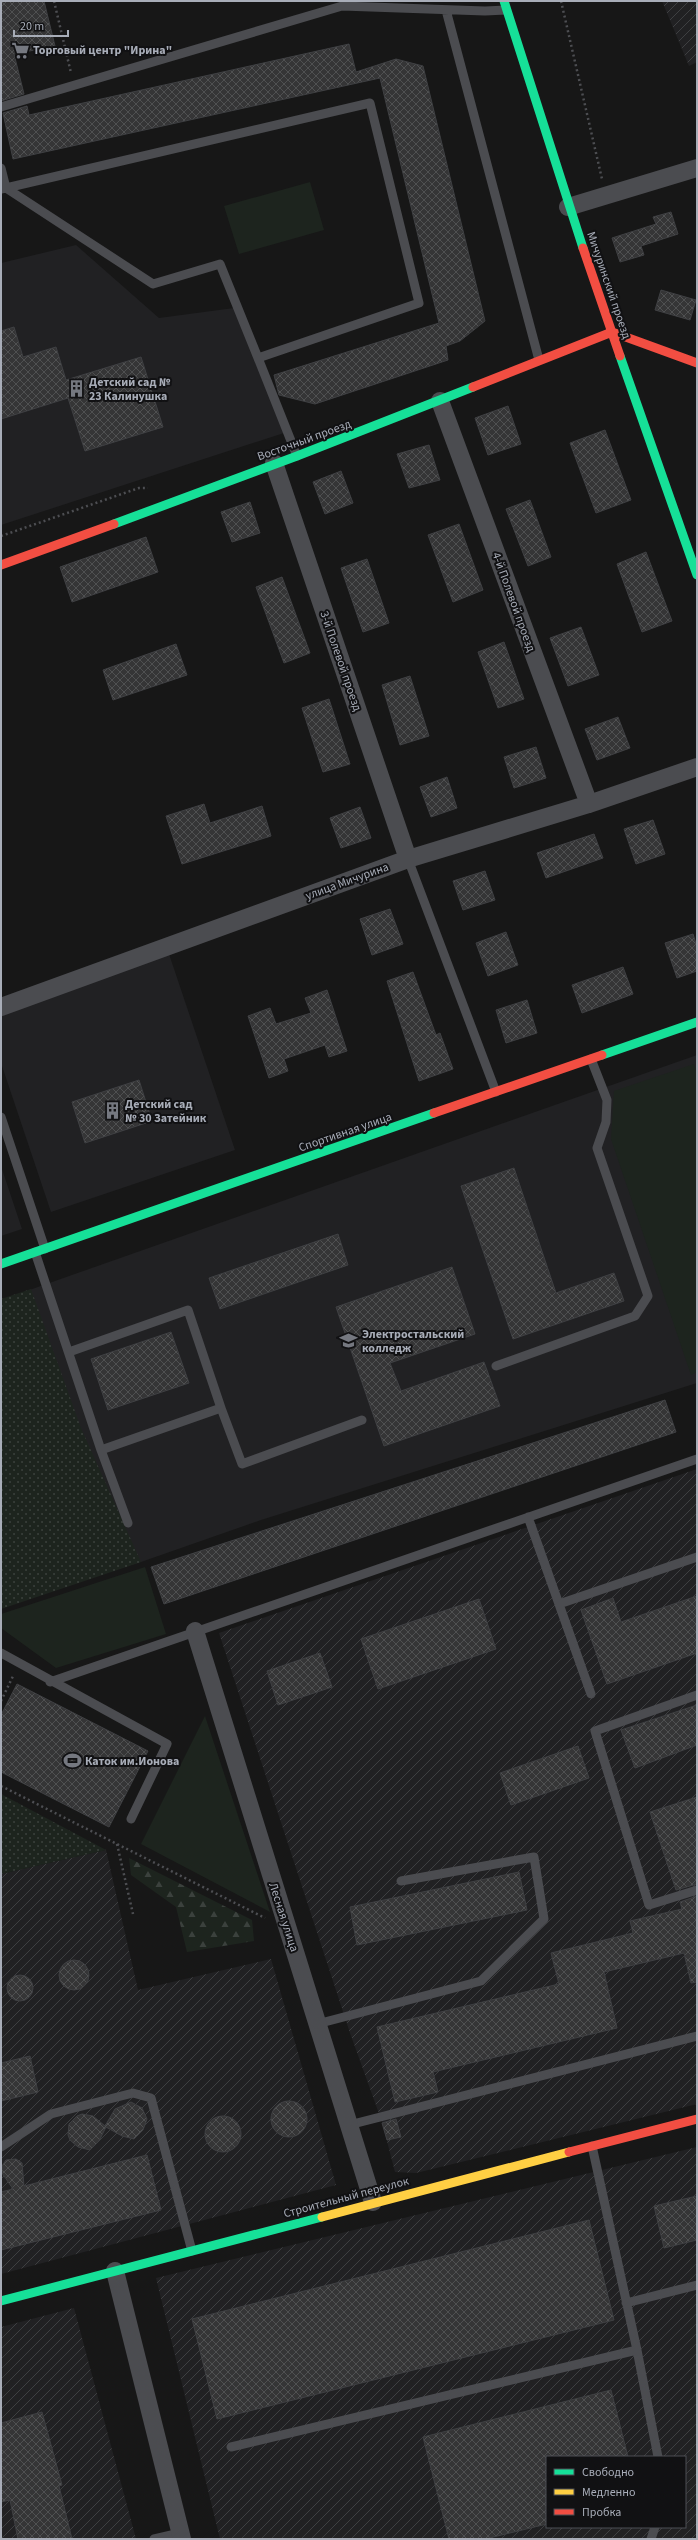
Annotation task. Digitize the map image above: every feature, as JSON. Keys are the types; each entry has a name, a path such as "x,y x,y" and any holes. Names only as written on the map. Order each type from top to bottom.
{"street":[{"name":"Мичуринский проезд","path":"505,5 568,207 612,332 693,548 697,575"},
{"path":"568,207 606,197 697,168"},
{"path":"612,332 697,363"},
{"name":"Восточный проезд","path":"1,565 274,463 297,456 540,362 612,332"},
{"name":"4-й Полевой проезд","path":"440,401 589,804"},
{"name":"3-й Полевой проезд","path":"274,463 408,859"},
{"name":"улица Мичурина","path":"1,1007 408,859 589,804 697,767"},
{"name":"Спортивная улица","path":"1,1264 697,1022"},
{"name":"Лесная улица","path":"195,1631 373,2202"},
{"name":"Строительный переулок","path":"1,2301 373,2202 697,2119"},
{"path":"115,2271 181,2536"}],"lane":[{"path":"1,107 342,6 446,10 505,5"},
{"path":"446,10 540,362"},
{"path":"3,188 370,103 419,303 258,358"},
{"path":"1,168 3,188"},
{"path":"3,188 153,284 220,264 297,456"},
{"path":"408,859 497,1092"},
{"path":"496,1366 635,1316 648,1296 597,1148 606,1122 607,1100 591,1059"},
{"path":"1,1117 45,1249"},
{"path":"35,1252 101,1450 128,1523"},
{"path":"69,1352 188,1310 221,1408 242,1464 362,1420"},
{"path":"101,1450 221,1408"},
{"path":"50,1682 697,1459"},
{"path":"528,1517 591,1694"},
{"path":"559,1604 697,1557"},
{"path":"1,1653 50,1682 167,1744 131,1819"},
{"path":"697,1696 596,1731 649,1905 697,1890"},
{"path":"318,2024 481,1981 544,1919 534,1857 401,1881"},
{"path":"349,2126 697,2036"},
{"path":"1,2147 51,2114 133,2093 151,2098 192,2251"},
{"path":"592,2146 637,2350 658,2456"},
{"path":"626,2303 697,2285"},
{"path":"231,2447 637,2350"},
{"path":"651,2539 655,2528"},
{"path":"154,2539 181,2536"}],"path":[{"path":"54,1 74,86"},
{"path":"561,1 606,197"},
{"path":"1,1700 14,1673 8,1670"},
{"path":"1,1786 288,1930"},
{"path":"117,1844 133,1914"}],"shaded area":[{"path":"662,1 697,1 697,62 689,66"},
{"path":"76,245 159,318 234,308 284,433 1,525 1,263"},
{"path":"169,954 235,1150 51,1212 1,1063 1,1011"},
{"name":"Электростальский колледж","path":"697,1055 697,1383 261,1520 141,1562 1,1605 1,1300"},
{"path":"1,1166 22,1229 1,1236"},
{"path":"697,1469 697,2104 416,2173 395,2172 382,2122 350,2033 219,1633"},
{"path":"106,1850 138,1990 271,1959 336,2185 1,2274 1,1874"},
{"path":"697,2147 697,2539 220,2539 156,2278"},
{"path":"74,2308 136,2539 1,2539 1,2327"}],"green space":[{"path":"310,182 324,230 239,254 224,206"},
{"path":"694,1064 697,1074 697,1372 691,1375 611,1139 614,1091"},
{"path":"31,1289 81,1428 141,1562 1,1609 1,1299"},
{"path":"145,1567 166,1634 56,1668 1,1628 1,1614"},
{"path":"205,1716 270,1912 141,1844"},
{"path":"1,1794 106,1850 1,1874"},
{"path":"129,1858 252,1920 254,1941 187,1952 176,1907 131,1875"}],"building":[{"name":"Торговый центр \"Ирина\"","path":"1,1 44,1 55,46 14,54 24,94 1,101"},
{"path":"349,44 356,72 396,59 423,66 485,321 460,341 446,346 448,360 315,404 279,395 274,375 439,323 380,78 13,159 3,113 27,106 29,115"},
{"path":"671,212 678,234 641,246 644,255 620,262 612,238 656,224 653,217"},
{"path":"661,290 696,300 690,320 655,310"},
{"name":"Детский сад № 23 Калинушка","path":"14,327 23,357 56,347 66,380 141,357 163,427 85,451 68,398 1,419 1,331"},
{"path":"508,406 521,444 488,455 475,418"},
{"path":"605,430 631,500 596,513 570,443"},
{"path":"429,445 440,480 409,488 397,454"},
{"path":"341,471 353,503 325,514 313,482"},
{"path":"530,500 551,557 528,566 506,509"},
{"path":"250,502 260,533 232,542 221,512"},
{"path":"459,524 483,590 453,602 428,535"},
{"path":"146,537 158,572 72,602 60,567"},
{"path":"646,552 672,621 642,632 617,564"},
{"path":"367,559 389,623 363,632 341,568"},
{"path":"282,577 310,653 284,663 256,587"},
{"path":"581,627 599,675 568,686 550,638"},
{"path":"504,642 524,699 498,708 478,652"},
{"path":"176,644 187,675 113,700 103,670"},
{"path":"410,676 429,736 400,745 382,685"},
{"path":"329,699 350,764 323,772 302,708"},
{"path":"618,717 630,748 597,760 585,729"},
{"path":"536,747 546,778 514,788 504,757"},
{"path":"447,777 457,808 431,817 420,787"},
{"path":"204,804 210,823 262,806 271,836 182,864 166,816"},
{"path":"360,807 371,838 341,848 330,818"},
{"path":"653,820 665,854 636,864 624,829"},
{"path":"594,834 603,858 546,878 537,853"},
{"path":"485,871 495,900 463,910 453,881"},
{"path":"390,909 403,944 372,955 360,919"},
{"path":"506,932 518,965 488,976 476,943"},
{"path":"693,934 697,947 697,971 677,978 665,943"},
{"path":"623,967 633,994 582,1013 572,985"},
{"path":"413,972 436,1035 440,1033 453,1069 419,1081 387,981"},
{"path":"327,990 347,1051 329,1057 325,1045 284,1059 288,1071 269,1078 248,1016 270,1008 276,1024 311,1013 305,998"},
{"path":"527,1000 537,1033 506,1043 496,1010"},
{"name":"Детский сад № 30 Затейник","path":"139,1080 152,1121 85,1143 72,1102"},
{"path":"514,1168 556,1293 614,1273 624,1301 513,1339 461,1186"},
{"path":"338,1234 348,1265 220,1309 209,1278"},
{"path":"452,1267 475,1334 390,1363 401,1391 484,1362 500,1406 384,1446 336,1307"},
{"path":"171,1332 189,1383 108,1410 91,1359"},
{"path":"665,1400 676,1432 164,1604 151,1567"},
{"path":"697,1596 697,1653 607,1684 581,1610 613,1598 621,1622"},
{"path":"479,1599 496,1649 378,1689 361,1639"},
{"path":"320,1653 332,1687 278,1705 267,1671"},
{"name":"Каток им.Ионова","path":"17,1684 148,1751 109,1827 1,1772 1,1715"},
{"path":"697,1705 697,1745 635,1768 621,1730"},
{"path":"578,1746 589,1778 511,1805 500,1773"},
{"path":"697,1797 697,1884 676,1890 650,1812"},
{"path":"519,1872 527,1910 357,1945 350,1907"},
{"path":"697,1896 697,1982 691,1983 684,1953 604,1972 617,2028 433,2072 438,2092 395,2102 377,2027 559,1984 551,1953 633,1933 630,1921 682,1909 680,1902"},
{"path":"74,1960 84,1965 89,1975 84,1985 74,1990 64,1985 59,1975 64,1965"},
{"path":"20,1975 29,1979 33,1988 29,1997 20,2001 11,1997 7,1988 11,1979"},
{"path":"30,2056 38,2092 1,2101 1,2063"},
{"path":"293,2101 302,2106 306,2112 306,2126 302,2132 293,2137 285,2137 276,2132 272,2126 271,2115 276,2106 282,2102"},
{"path":"131,2102 142,2108 147,2119 143,2130 134,2139 122,2136 106,2127 99,2141 90,2150 78,2147 70,2140 68,2135 69,2124 77,2116 82,2114 93,2116 105,2126 115,2109"},
{"path":"227,2116 236,2121 240,2127 240,2141 236,2147 227,2152 219,2152 210,2147 206,2141 205,2130 210,2121 216,2117"},
{"path":"396,2119 401,2137 387,2140 382,2123"},
{"path":"147,2155 161,2210 1,2250 1,2192 13,2189 2,2173 2,2166 6,2160 16,2159 22,2163 24,2186"},
{"path":"697,2196 697,2240 664,2248 654,2206"},
{"path":"589,2220 614,2320 217,2419 192,2319"},
{"path":"611,2390 628,2456 546,2456 546,2524 485,2539 449,2539 423,2437"},
{"path":"42,2412 62,2485 59,2486 72,2539 18,2539 10,2500 1,2502 1,2423"}],"traffic: fast":[{"path":"504,1 583,248"},
{"path":"620,356 697,575"},
{"path":"114,524 297,456 473,387"},
{"path":"602,1055 697,1022"},
{"path":"1,1264 434,1113"},
{"path":"1,2301 322,2217"}],"traffic: slow":[{"path":"322,2217 569,2152"}],"traffic: jam":[{"path":"583,248 620,356"},
{"path":"473,387 612,332 697,363"},
{"path":"1,565 114,524"},
{"path":"434,1113 602,1055"},
{"path":"569,2152 697,2119"}],"place":[{"name":"Торговый центр \"Ирина\"","path":"20,50"},
{"name":"Детский сад № 23 Калинушка","path":"76,389"},
{"name":"Детский сад № 30 Затейник","path":"112,1111"},
{"name":"Электростальский колледж","path":"349,1341"},
{"name":"Каток им.Ионова","path":"72,1761"}]}
